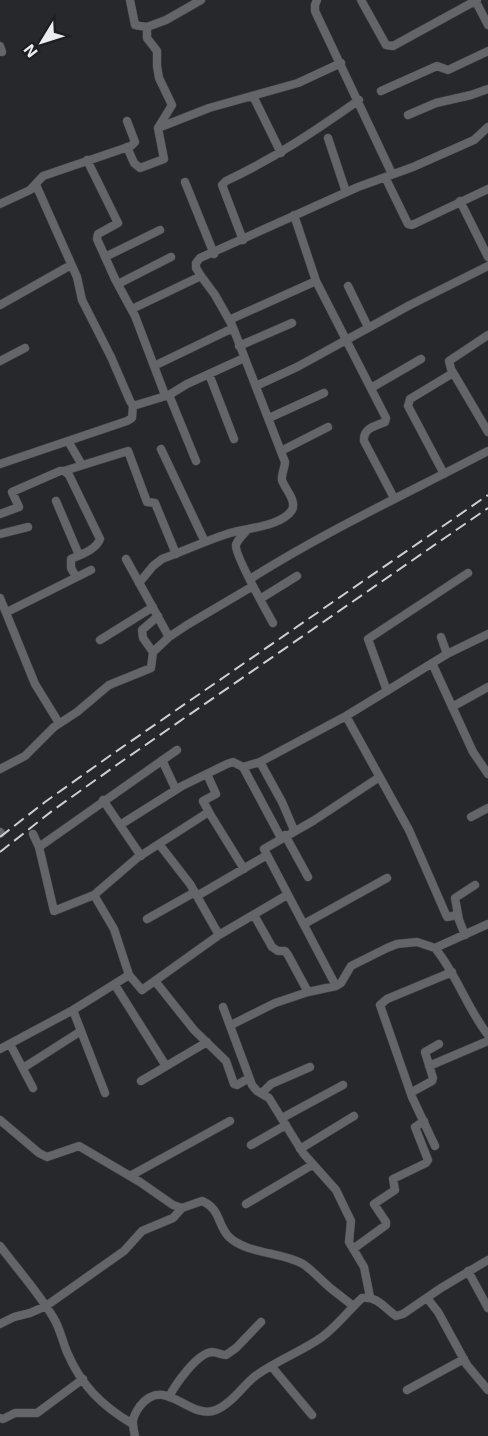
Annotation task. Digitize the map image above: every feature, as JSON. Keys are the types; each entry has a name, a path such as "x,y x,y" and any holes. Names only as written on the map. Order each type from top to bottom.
{"street":[{"path":"130,0 135,25 147,27 166,20 201,0"},
{"path":"317,0 315,11 359,100 408,224 417,224 488,189"},
{"path":"361,0 386,45 393,46 476,0 488,25"},
{"path":"127,147 134,163 140,168 161,161 165,156 158,128 172,105 159,78 157,51 147,38 147,27"},
{"path":"381,91 437,66 448,70 488,51"},
{"path":"158,128 209,108 298,83 341,63"},
{"path":"408,115 436,103 471,96 488,89"},
{"path":"253,96 281,153"},
{"path":"243,240 222,185 281,153 359,100"},
{"path":"0,204 30,190 43,176 127,147 135,142 128,121"},
{"path":"139,583 162,559 227,534 268,525 291,510 293,505 281,479 285,462 233,328 215,295 196,268 196,263 200,258 214,254 294,215 474,140 488,127"},
{"path":"328,138 346,192"},
{"path":"87,160 118,220 116,226 98,234 98,239 132,309 154,366 196,461"},
{"path":"184,182 214,254"},
{"path":"0,464 127,421 132,417 133,405 82,300 71,265 36,184"},
{"path":"460,201 488,257"},
{"path":"294,215 316,281 386,418 385,422 367,430 363,435 393,498"},
{"path":"105,257 160,230"},
{"path":"118,284 171,257"},
{"path":"0,305 71,265"},
{"path":"256,386 297,367 345,339 488,266"},
{"path":"132,309 201,276"},
{"path":"229,320 316,281"},
{"path":"348,286 368,327"},
{"path":"239,346 292,323"},
{"path":"154,366 233,328"},
{"path":"488,335 449,361 453,373 488,432"},
{"path":"0,361 25,348"},
{"path":"133,405 167,395 244,358"},
{"path":"371,388 421,359"},
{"path":"444,474 408,406 410,399 453,373"},
{"path":"209,374 234,439"},
{"path":"268,418 324,393"},
{"path":"281,452 328,427"},
{"path":"68,441 82,465"},
{"path":"161,449 205,542"},
{"path":"0,514 19,507 12,492 64,471 128,451 147,502 155,504 176,554"},
{"path":"0,769 25,756 59,723 77,712 109,685 151,668 153,652 169,637 251,583 393,498 488,451"},
{"path":"64,471 69,475 100,539 99,544 71,560 70,563 76,577"},
{"path":"56,501 79,555"},
{"path":"0,534 28,527"},
{"path":"247,530 235,545 251,583 273,623"},
{"path":"126,558 169,637"},
{"path":"7,612 91,570"},
{"path":"387,691 368,639 468,573"},
{"path":"260,599 297,576"},
{"path":"0,598 35,684 59,723"},
{"path":"100,640 153,607"},
{"path":"153,652 143,638 142,630 158,616"},
{"path":"243,767 260,762 346,716 447,654 488,634"},
{"path":"441,637 447,654"},
{"path":"432,663 473,752 488,774"},
{"path":"452,707 488,687"},
{"path":"346,716 378,778 409,830 447,917 457,915"},
{"path":"39,847 177,750"},
{"path":"162,760 176,790"},
{"path":"120,825 176,790 233,762 243,767 308,877"},
{"path":"260,762 294,830"},
{"path":"207,774 216,794 203,801 244,869"},
{"path":"336,986 264,849 313,821 378,778"},
{"path":"104,800 141,856"},
{"path":"471,817 488,808"},
{"path":"33,834 39,847 54,911 94,895 141,856 202,815 210,814"},
{"path":"159,844 196,894 219,935"},
{"path":"147,919 267,855"},
{"path":"304,924 387,878"},
{"path":"465,935 457,915 455,898 475,885"},
{"path":"94,895 114,929 129,975 142,990 219,935 287,895"},
{"path":"254,915 272,947 278,951 285,951 288,955 308,992"},
{"path":"435,948 488,924"},
{"path":"231,1024 275,1003 336,986 341,983 351,966 397,944 417,942 435,948 452,972 473,1015 488,1035"},
{"path":"435,1146 412,1092 380,1005 387,999 452,972"},
{"path":"0,1049 73,1010 129,975"},
{"path":"155,981 194,1030 226,1061 234,1084 237,1085 249,1078"},
{"path":"115,985 166,1066"},
{"path":"223,1007 249,1078 257,1091 269,1098 300,1149 336,1190 352,1226 349,1242 364,1267 370,1297"},
{"path":"73,1010 105,1094"},
{"path":"23,1068 81,1031"},
{"path":"429,1066 488,1041"},
{"path":"141,1081 207,1042"},
{"path":"10,1044 33,1088"},
{"path":"412,1092 432,1081 433,1077 425,1052 439,1044"},
{"path":"262,1093 271,1084 310,1066"},
{"path":"251,1145 342,1085"},
{"path":"300,1149 354,1116"},
{"path":"130,1176 230,1121"},
{"path":"353,1249 386,1225 374,1204 396,1190 393,1179 428,1160 415,1127 424,1121"},
{"path":"1,1123 47,1157 79,1146 173,1205 182,1208"},
{"path":"246,1204 312,1165"},
{"path":"0,1324 46,1305 124,1251 142,1230 173,1218 182,1208 202,1201 210,1204 230,1237 249,1248 279,1255 304,1265 353,1306"},
{"path":"1,1249 46,1305 55,1320 71,1361 83,1379 100,1402 110,1411 131,1423 135,1436"},
{"path":"131,1423 140,1407 152,1396 163,1395 193,1408 207,1412 214,1411 230,1401 255,1377 323,1336 362,1299 370,1297 376,1299 396,1317 488,1260"},
{"path":"468,1271 488,1308"},
{"path":"472,1301 481,1296"},
{"path":"427,1298 438,1312 464,1359 488,1390"},
{"path":"169,1397 183,1374 204,1355 213,1352 226,1354 236,1348 261,1323"},
{"path":"407,1390 464,1359"},
{"path":"272,1367 312,1415"},
{"path":"0,1418 3,1419 15,1413 37,1413 83,1379"}],"railway":[{"path":"0,837 111,755 488,495"},
{"path":"0,852 118,764 488,508"}]}
